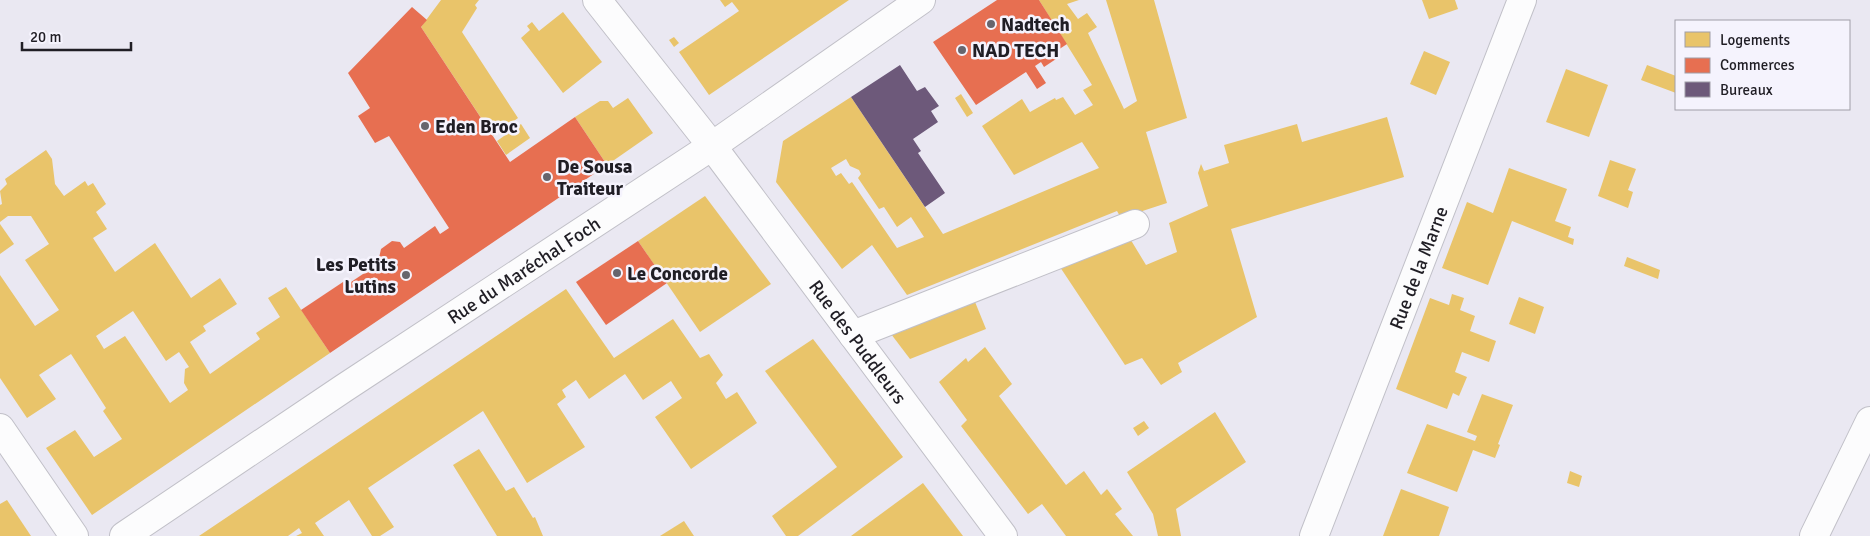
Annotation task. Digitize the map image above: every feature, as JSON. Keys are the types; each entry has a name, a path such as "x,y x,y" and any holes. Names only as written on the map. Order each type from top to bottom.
{"street":[{"name":"Rue des Puddleurs","path":"597,0 712,146 1003,536"},
{"name":"Rue du Maréchal Foch","path":"124,536 353,382 712,146 921,0"},
{"name":"Rue de la Marne","path":"1314,536 1522,0"},
{"path":"853,334 1134,224"},
{"path":"1814,536 1870,421"},
{"path":"0,428 74,536"}],"building: Logements":[{"path":"441,0 479,0 475,5 477,8 462,32 518,118 493,136 421,27"},
{"path":"720,0 849,0 709,95 679,52 739,11 732,2 725,7"},
{"path":"1039,0 1079,0 1067,4 1078,19 1087,13 1097,27 1088,33 1124,109 1137,101 1106,0 1154,0 1187,118 1146,132 1167,203 1121,218 1117,211 907,295 872,245 842,269 776,182 783,141 851,97 943,234 1099,168 1082,142 1014,175 982,126 1022,99 1030,112 1055,98 1056,100 1063,97 1075,115 1093,105 1083,90 1092,85","holes":["846,159 850,166 859,170 861,174 858,178 879,209 884,207 897,227 911,217 924,237 897,248 852,182 849,184 841,173 836,176 831,168"]},
{"path":"1422,0 1455,0 1458,9 1429,19"},
{"path":"563,12 602,62 563,93 521,38 530,30 527,26 532,22 539,31"},
{"path":"674,37 679,43 674,47 669,40"},
{"path":"1424,51 1450,62 1436,95 1410,84"},
{"path":"1647,65 1675,76 1675,93 1641,80"},
{"path":"1566,69 1608,85 1589,137 1546,122"},
{"path":"961,94 973,113 967,117 955,98"},
{"path":"628,98 653,133 607,165 575,117 600,101 608,101 613,108"},
{"path":"1387,117 1404,177 1231,229 1257,317 1178,363 1182,372 1161,385 1142,358 1125,365 1058,264 1129,237 1146,265 1177,252 1169,223 1208,206 1198,173 1201,164 1204,171 1229,163 1224,145 1297,124 1302,142"},
{"path":"521,124 530,138 506,155 497,141"},
{"path":"46,150 52,159 55,184 64,196 85,181 88,186 93,183 106,204 96,212 107,229 93,238 115,272 155,243 191,298 220,278 237,304 203,326 206,331 190,342 210,374 260,339 256,333 280,317 268,298 286,287 330,353 92,515 46,448 75,430 94,457 122,439 103,411 106,408 71,354 39,375 56,399 27,418 0,378 0,275 35,326 59,310 25,260 49,244 31,216 8,216 0,222 0,205 2,204 0,191 7,184 5,179","holes":["133,311 166,361 179,352 189,367 185,369 184,383 188,390 170,403 125,336 104,349 96,336"]},
{"path":"1610,160 1636,169 1628,190 1633,192 1628,208 1598,196"},
{"path":"1509,168 1567,189 1555,221 1571,227 1568,237 1574,239 1573,245 1512,221 1488,285 1442,268 1467,202 1493,213"},
{"path":"705,196 771,284 700,332 638,241"},
{"path":"0,224 14,244 0,254"},
{"path":"1627,257 1660,270 1658,279 1624,266"},
{"path":"566,289 614,358 673,319 700,358 709,354 723,375 716,383 726,399 737,392 757,423 691,469 655,417 682,398 671,381 643,400 625,374 589,399 576,380 562,390 566,397 557,404 585,447 527,483 483,411 368,488 394,527 380,536 372,536 349,500 315,523 324,536 296,536 302,533 299,528 288,536 199,536"},
{"path":"1452,294 1464,298 1460,310 1475,316 1470,331 1496,341 1489,362 1462,352 1455,372 1467,377 1459,396 1453,393 1447,409 1396,389 1430,298 1449,305"},
{"path":"973,297 986,329 910,359 888,330"},
{"path":"1519,297 1544,307 1535,334 1509,324"},
{"path":"813,339 903,457 798,536 786,536 772,516 837,467 765,371"},
{"path":"985,347 1012,384 999,396 1066,485 1084,471 1101,495 1107,489 1122,509 1115,514 1133,536 1066,536 1042,504 1028,514 961,426 967,420 939,382 966,358 968,362"},
{"path":"1482,394 1513,405 1498,444 1500,445 1495,458 1473,450 1457,492 1407,473 1427,424 1475,441 1477,436 1467,432"},
{"path":"1215,412 1246,462 1176,509 1181,536 1158,536 1153,514 1127,472"},
{"path":"1144,421 1149,428 1138,436 1133,428"},
{"path":"479,449 506,491 514,487 533,518 535,517 543,536 497,536 453,465"},
{"path":"1570,471 1582,476 1579,487 1567,483"},
{"path":"923,483 963,536 851,536"},
{"path":"1401,489 1449,507 1439,536 1383,536"},
{"path":"7,500 31,536 0,536 0,504"},
{"path":"684,521 694,536 660,536"}],"building: Commerces":[{"path":"997,0 1039,0 1067,44 1055,52 1059,57 1044,67 1041,62 1035,66 1046,83 1037,89 1026,72 976,105 933,42"},
{"name":"Eden Broc","path":"412,7 427,20 421,27 510,162 575,117 607,165 330,353 301,310 349,278 351,282 381,262 379,258 381,249 392,241 400,242 404,248 435,226 440,234 449,228 389,136 375,143 358,116 370,108 348,73"},
{"path":"638,241 667,283 606,325 576,282"}],"building: Bureaux":[{"path":"900,65 917,91 925,87 939,106 931,111 938,122 913,139 921,151 918,153 945,193 925,207 851,97"}],"place":[{"name":"Nadtech","path":"991,24"},
{"name":"NAD TECH","path":"962,50"},
{"name":"Eden Broc","path":"425,126"},
{"name":"De Sousa Traiteur","path":"547,177"},
{"name":"Le Concorde","path":"617,273"},
{"name":"Les Petits Lutins","path":"406,275"}]}
